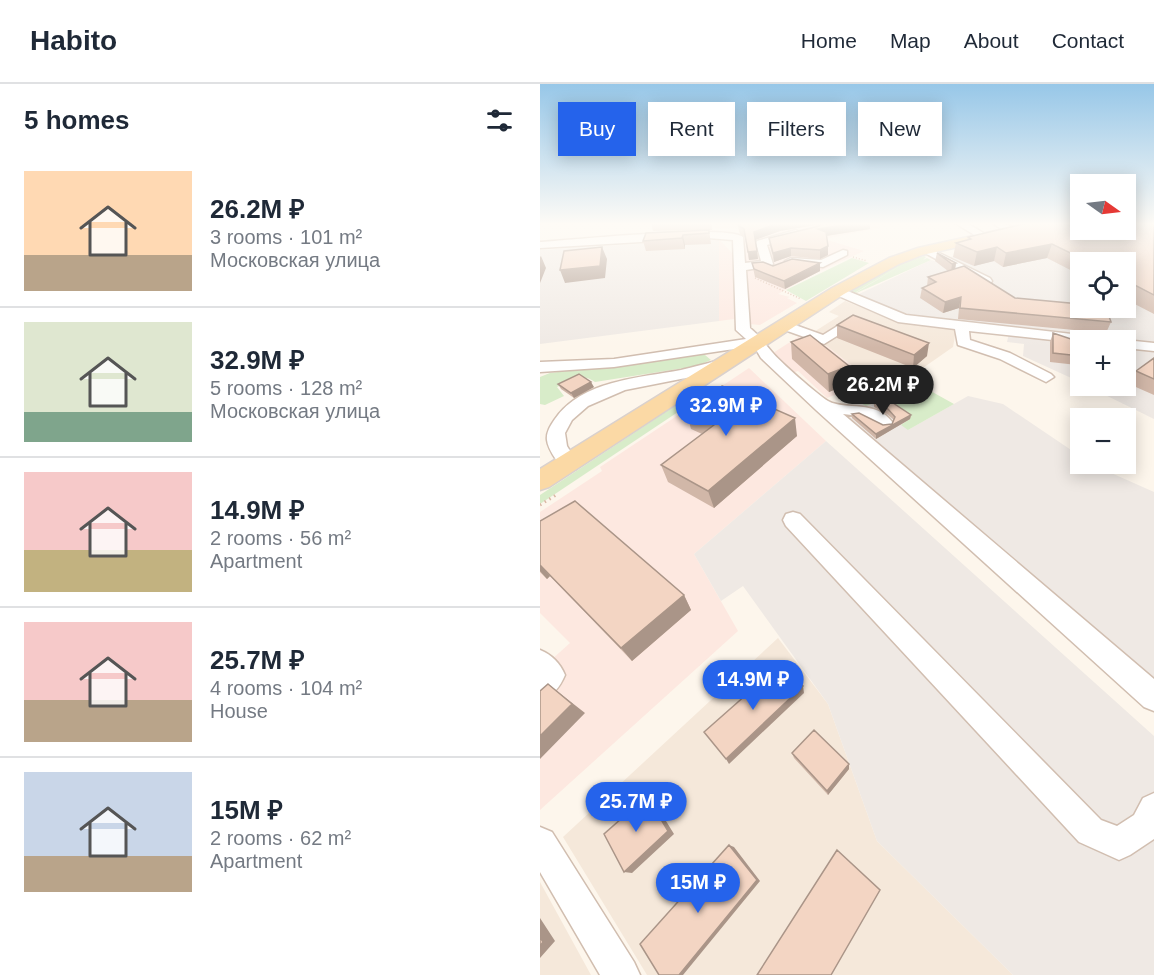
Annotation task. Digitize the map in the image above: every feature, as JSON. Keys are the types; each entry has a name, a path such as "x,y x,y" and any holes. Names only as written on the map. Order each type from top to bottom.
{"main road":[{"path":"540,482 758,341 838,291 887,265"}],"street":[{"path":"762,265 740,267 743,330 758,341 766,355 822,406 1154,697"},
{"path":"768,265 773,269 783,265"},
{"path":"954,265 998,288"},
{"path":"838,291 903,319 1070,338"},
{"path":"784,325 824,340 852,321 873,329"},
{"path":"963,327 963,342 1005,356 1046,377"},
{"path":"540,367 614,363 758,341"},
{"path":"1136,345 1154,346"},
{"path":"569,464 556,442 556,429 563,419 581,403 622,384 690,374 724,363"},
{"path":"822,406 864,411 884,423"},
{"path":"793,520 1090,831 1119,844 1145,826 1154,809"},
{"path":"540,662 552,675 540,688"},
{"path":"540,843 621,975"}],"path":[{"path":"753,278 806,302"}],"shaded area":[{"path":"540,265 719,265 719,321 540,344"},
{"path":"719,265 733,265 734,319 719,321"},
{"path":"745,265 834,265 778,294 790,297 787,298 797,303 760,325 750,324"},
{"path":"921,265 1070,265 1070,318 1136,318 1136,265 1154,265 1154,419 1136,410 1136,408 1107,396 1136,396 1136,330 1070,330 1070,377 1023,356 1024,344 1007,342 1009,333 907,316 857,295"},
{"path":"845,301 900,323 956,330 953,347 897,386 870,371 864,375 828,347 806,337 839,316 829,312"},
{"path":"801,335 828,347 864,375 859,380 864,383 827,398 798,371 792,373 773,353"},
{"path":"749,368 826,441 694,554 738,631 540,810 540,670 570,643 540,613 540,512 602,471 600,467"},
{"path":"968,396 1003,404 1070,449 1070,474 1114,474 1154,492 1154,679 847,419 881,400 910,419 908,430"},
{"path":"826,441 1154,736 1154,975 1013,975 877,841 828,704 743,586 721,601 694,554"},
{"path":"778,638 828,704 877,841 1013,975 647,975 563,837"},
{"path":"540,882 591,975 540,975"}],"green space":[{"path":"838,265 866,265 806,301 786,290"},
{"path":"921,265 852,295 900,266 851,295 850,292 895,266"},
{"path":"705,355 711,360 697,366 595,382 590,379 576,378 557,387 564,396 545,405 540,404 540,377 550,373"},
{"path":"870,371 897,386 909,379 954,404 908,430 901,425 909,419 881,400 866,406 853,399 870,387 859,380"},
{"path":"693,394 702,396 540,504 540,495"}],"building":[{"path":"561,265 600,265 600,266 560,270"},
{"path":"753,265 817,265 784,281 754,269"},
{"path":"1136,265 1154,265 1154,295 1136,286"},
{"path":"964,266 1015,298 1070,303 1070,318 1110,318 1111,322 960,308 961,297 945,302 922,288 936,282 928,277"},
{"path":"853,315 929,343 914,355 837,325"},
{"path":"1053,333 1070,339 1070,355 1053,353"},
{"path":"810,335 849,366 828,374 791,342"},
{"path":"1154,358 1154,379 1136,371"},
{"path":"579,374 591,382 571,393 558,384"},
{"path":"722,386 795,418 708,491 661,465 714,425 686,411"},
{"path":"884,397 911,415 876,434 852,414 859,413 883,425 892,424 895,417 888,409 874,402"},
{"path":"575,501 684,595 621,648 540,565 540,521"},
{"path":"781,664 803,686 726,759 704,732"},
{"path":"548,684 572,704 540,736 540,691"},
{"path":"814,730 849,764 827,791 792,753"},
{"path":"647,796 668,831 624,872 604,834"},
{"path":"729,845 757,880 679,975 659,975 640,944"},
{"path":"837,850 880,890 831,975 757,975"}]}
